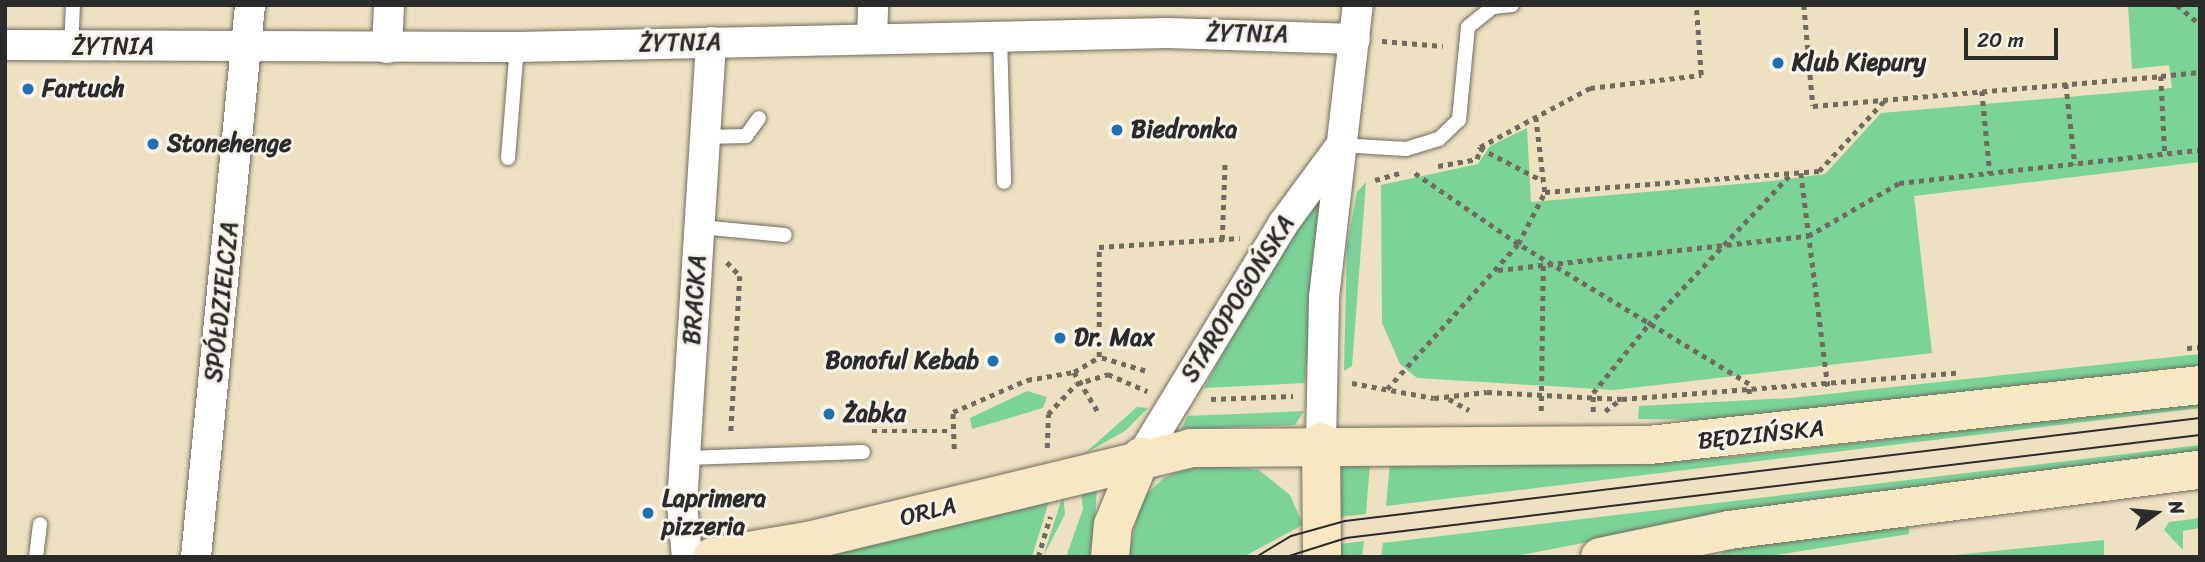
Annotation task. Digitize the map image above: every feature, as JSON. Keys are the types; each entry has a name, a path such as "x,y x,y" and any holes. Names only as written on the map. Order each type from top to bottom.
{"street":[{"name":"SPÓŁDZIELCZA","path":"196,557 249,47 250,5"},
{"path":"387,48 389,5"},
{"path":"872,38 873,5"},
{"name":"STAROPOGOŃSKA","path":"1321,442 1321,390 1340,145 1365,40 1358,5"},
{"name":"ŻYTNIA","path":"5,45 517,47 1000,36 1168,19 1365,40"},
{"name":"BRACKA","path":"687,557 685,458 707,228 706,137 711,42"},
{"name":"STAROPOGOŃSKA","path":"1141,457 1176,397 1340,145"},
{"name":"BĘDZIŃSKA","path":"1141,457 1321,442 1649,445 2200,385"},
{"path":"1321,442 1322,557"},
{"path":"1110,557 1113,525 1141,457"},
{"name":"ORLA","path":"712,557 808,541 1141,457"},
{"path":"1608,556 1696,546 2200,470"}],"lane":[{"path":"71,47 73,5"},
{"path":"1340,145 1406,149 1439,139 1459,120 1464,48 1479,14 1513,5"},
{"path":"1000,36 1004,182"},
{"path":"509,158 517,47"},
{"path":"706,137 746,136 759,118"},
{"path":"707,228 785,235"},
{"path":"685,458 863,452"},
{"path":"36,557 40,524"}],"path":[{"path":"1375,180 1410,170 1477,159 1480,147 1590,88 1701,75 1696,5"},
{"path":"1804,5 1812,106 2200,72"},
{"path":"2177,5 2200,24"},
{"path":"1365,40 1464,48"},
{"path":"2161,76 2165,154"},
{"path":"2066,84 2075,164"},
{"path":"1982,91 1990,174"},
{"path":"1545,192 1819,171 1885,100"},
{"path":"1387,389 1498,270 1518,244 1545,192 1536,117"},
{"path":"1480,147 1544,181"},
{"path":"1498,270 1808,236 1899,183 2200,150"},
{"path":"1222,240 1225,160"},
{"path":"1410,170 1545,265 1749,384 1749,394"},
{"path":"1801,173 1828,386"},
{"path":"1593,413 1593,393 1648,325 1791,174"},
{"path":"707,228 716,249 740,276 726,432 739,432"},
{"path":"1099,357 1099,247 1245,238"},
{"path":"1541,413 1545,265"},
{"path":"2174,349 2200,346"},
{"path":"954,449 953,412 1027,380 1074,372 1099,357 1145,371"},
{"path":"1074,372 1100,415"},
{"path":"1133,385 1176,397 1321,390 1349,382 1448,398 1593,393 1622,399 1749,394 1964,373"},
{"path":"1448,398 1474,413"},
{"path":"1601,413 1622,399"},
{"path":"859,431 952,431"}],"green space":[{"path":"2128,5 2200,5 2200,162 1914,196 1932,353 1614,390 1417,378 1400,364 1382,323 1381,185 1478,164 1490,146 1527,128 1531,202 1773,181 1825,174 1881,113 2172,88 2169,65 2132,69"},
{"path":"1366,182 1352,366 1344,371 1347,245 1357,192"},
{"path":"1312,192 1322,192 1305,383 1204,388"},
{"path":"2200,354 2200,366 1721,420 1638,419 1639,406 1791,398"},
{"path":"1027,391 1047,397 1043,408 972,429 970,418"},
{"path":"2200,402 2200,408 1386,506 1390,463 1733,457"},
{"path":"1137,407 1148,408 1125,431 1084,454"},
{"path":"1304,411 1295,425 1181,429 1188,416"},
{"path":"2200,445 2200,453 1793,502 1511,557 1381,557 1383,543"},
{"path":"1370,462 1366,514 1339,517 1339,465"},
{"path":"1201,464 1259,470 1290,495 1303,525 1243,557 1128,557 1141,499 1165,477"},
{"path":"1097,489 1092,557 1066,557 1083,509 1081,491"},
{"path":"1063,495 1065,514 1043,557"},
{"path":"1050,498 1032,557 808,557 898,539"},
{"path":"2200,518 2200,528 2183,531 2183,550 2164,530 2169,522"},
{"path":"1877,527 1909,528 1909,534 1763,557 1717,557 1726,550"},
{"path":"2104,540 2104,557 1935,557"},
{"path":"1364,541 1362,557 1340,557 1340,544"}],"tram line":[{"path":"1256,557 1291,536 1345,521 2200,418"},
{"path":"1286,557 1346,538 2200,435"}],"place":[{"name":"Klub Kiepury","path":"1778,63"},
{"name":"Fartuch","path":"28,89"},
{"name":"Biedronka","path":"1117,130"},
{"name":"Stonehenge","path":"153,144"},
{"name":"Dr. Max","path":"1060,338"},
{"name":"Bonoful Kebab","path":"993,361"},
{"name":"Żabka","path":"829,414"},
{"name":"Laprimera pizzeria","path":"648,513"}]}
